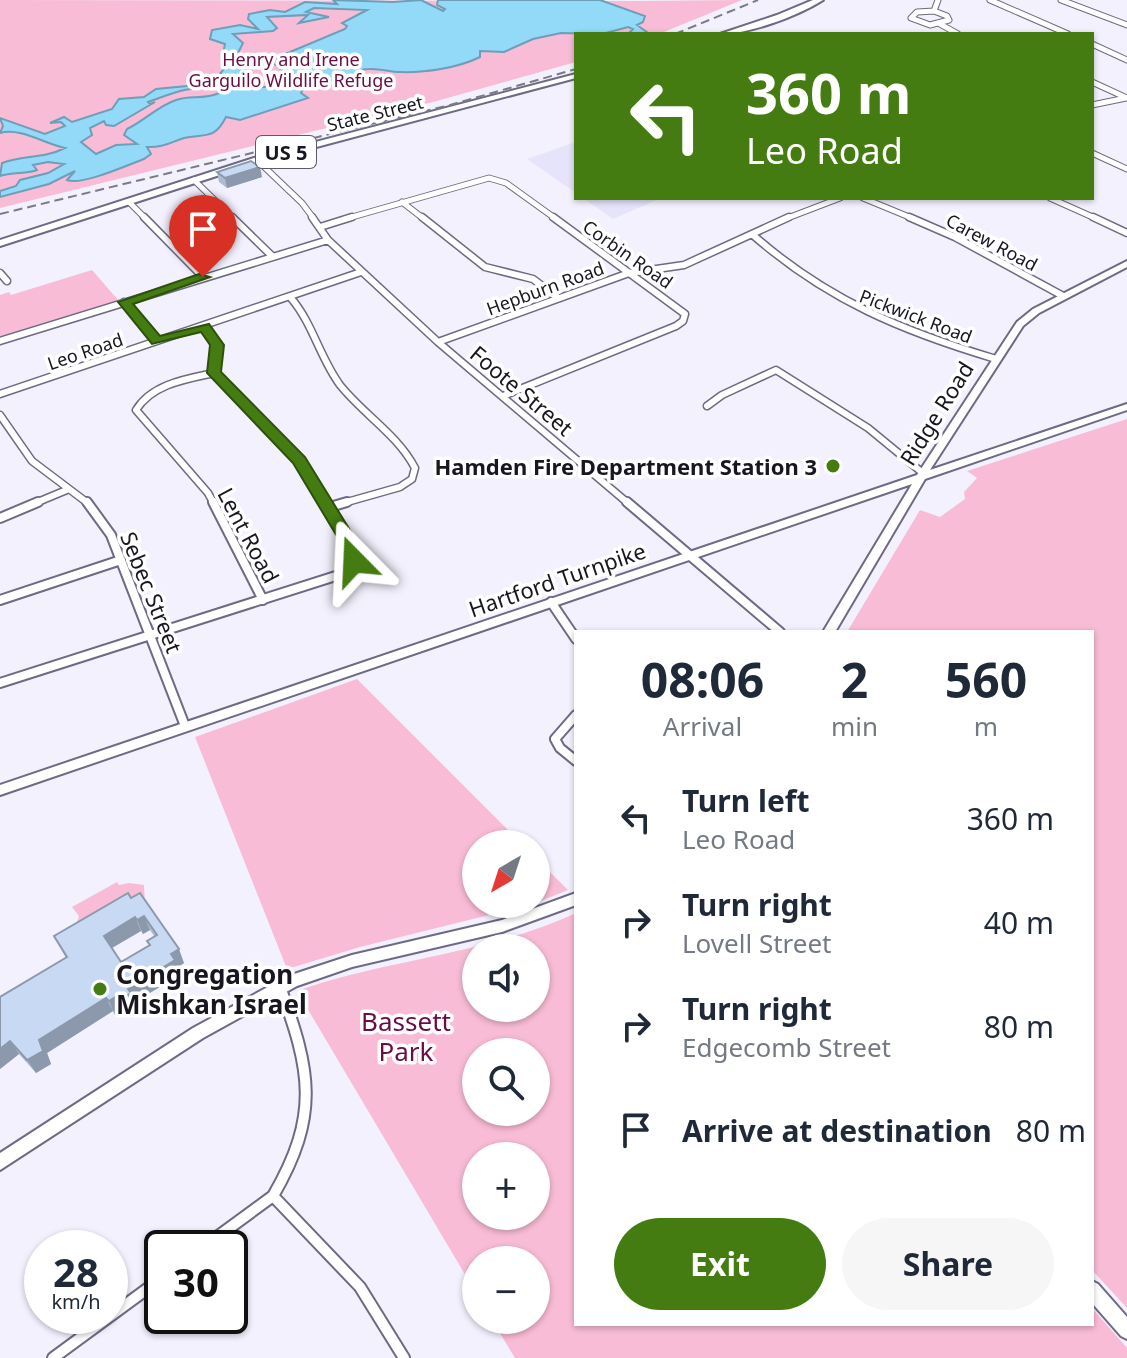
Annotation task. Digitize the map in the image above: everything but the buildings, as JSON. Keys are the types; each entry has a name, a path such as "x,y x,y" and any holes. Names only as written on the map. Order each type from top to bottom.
{"main road":[{"path":"731,32 780,17 819,0"},
{"name":"State Street","path":"0,243 257,160 574,77"},
{"name":"Ridge Road","path":"830,630 996,359 1025,319 1127,264"},
{"name":"Hartford Turnpike","path":"0,790 1127,407"},
{"path":"0,1162 198,1033 280,987 352,961 516,922 574,900"},
{"path":"1094,1292 1127,1330"}],"street":[{"path":"934,11 938,0"},
{"path":"990,0 1063,32"},
{"path":"1061,0 1127,25"},
{"path":"934,11 948,18 947,22 922,24 911,18 917,12 934,11"},
{"path":"940,24 954,32"},
{"path":"1094,45 1127,60"},
{"path":"1094,83 1127,98"},
{"path":"1094,105 1127,98"},
{"path":"1094,154 1127,169"},
{"name":"Foote Street","path":"257,160 302,203 328,240 438,342 778,630"},
{"path":"194,180 272,256"},
{"name":"Corbin Road","path":"320,227 475,180 501,180 680,307 685,314 683,321 503,396"},
{"name":"Hepburn Road","path":"438,342 629,273 677,268 777,222 835,200"},
{"name":"Carew Road","path":"868,200 955,237 1063,296"},
{"path":"1054,200 1127,233"},
{"path":"129,202 203,277"},
{"path":"402,202 485,267 533,279 557,297"},
{"name":"Pickwick Road","path":"753,235 800,277 860,311 901,329 996,359"},
{"path":"0,341 328,240"},
{"name":"Leo Road","path":"0,394 361,272"},
{"path":"0,273 7,281"},
{"path":"291,298 305,312 325,360 342,386 397,443 415,468 412,479 400,487 330,507"},
{"path":"124,302 157,341"},
{"path":"0,683 333,578 350,568 355,553 299,460 214,373 217,345 204,327"},
{"path":"707,406 722,395 776,370 868,428 924,474"},
{"name":"Lent Road","path":"214,373 154,393 139,402 136,410 208,493 263,600"},
{"name":"Sebec Street","path":"0,415 32,461 88,503 111,535 185,726"},
{"path":"0,518 69,489"},
{"path":"0,600 121,560"},
{"path":"551,602 574,636"},
{"path":"574,717 555,734 554,741 556,747 574,760"},
{"path":"227,1230 273,1196 290,1169 308,1086 305,1065 280,987"},
{"path":"273,1196 360,1287 404,1358"},
{"path":"53,1358 144,1291"}],"shaded area":[{"path":"574,143 574,192 527,159"},
{"path":"586,200 656,200 613,219"}],"green space":[{"name":"Henry and Irene Garguilo Wildlife Refuge","path":"0,0 742,0 664,32 574,32 574,63 433,102 0,208"},
{"path":"92,270 119,301 0,339 0,295 9,292 11,295"},
{"path":"1127,419 1127,1308 1094,1272 1094,630 848,630 920,510 940,517 965,499 964,492 977,478 967,471"},
{"name":"Bassett Park","path":"357,679 508,830 462,830 462,918 477,918 287,969 195,737"},
{"path":"550,872 568,890 550,897"},
{"path":"117,882 119,885 144,885 145,907 76,926 79,916 72,907"},
{"name":"Bassett Park","path":"574,914 574,1326 1094,1326 1094,1310 1127,1348 1127,1358 515,1358 500,1334 550,1334 550,1246 462,1246 462,1269 297,991 366,971 462,949 462,1022 550,1022 550,934 521,934"}],"water":[{"path":"333,0 421,0 443,11 445,9 437,5 438,0 600,0 645,16 643,22 637,25 647,32 630,32 633,29 628,27 609,32 561,33 533,39 504,52 480,51 480,57 441,69 396,72 366,69 358,74 323,81 289,74 271,60 345,29 347,26 342,23 367,10 314,8 306,12 329,17 299,23 308,15 267,17 277,28 273,31 233,34 243,43 238,53 240,59 249,64 243,89 298,84 304,87 301,93 308,98 240,120 226,117 213,133 147,147 151,154 144,159 105,174 83,180 67,180 75,171 49,184 0,197 0,191 16,186 20,180 48,173 64,164 48,162 33,165 37,170 0,176 2,163 65,148 16,132 0,133 3,126 0,118 45,134 65,126 61,122 50,123 64,117 72,122 112,109 119,99 144,97 156,89 187,86 193,78 218,76 225,68 222,60 225,44 210,39 212,30 240,25 258,29 248,19 249,14 270,10 285,12 305,2 337,4","holes":["221,83 219,93 169,103 127,129 124,135 137,144 116,145 96,154 81,142 92,135 90,128 104,121 106,125 114,126 155,102 148,102 190,89 217,88 214,84"]}],"railway":[{"path":"680,32 758,0"},
{"path":"0,214 450,105 574,70"}],"place":[{"name":"Hamden Fire Department Station 3","path":"833,466"},
{"name":"Congregation Mishkan Israel","path":"100,989"}],"route":[{"path":"203,277 124,302 157,341 204,327 217,345 214,373 299,460 330,507 355,553 354,561"}]}
